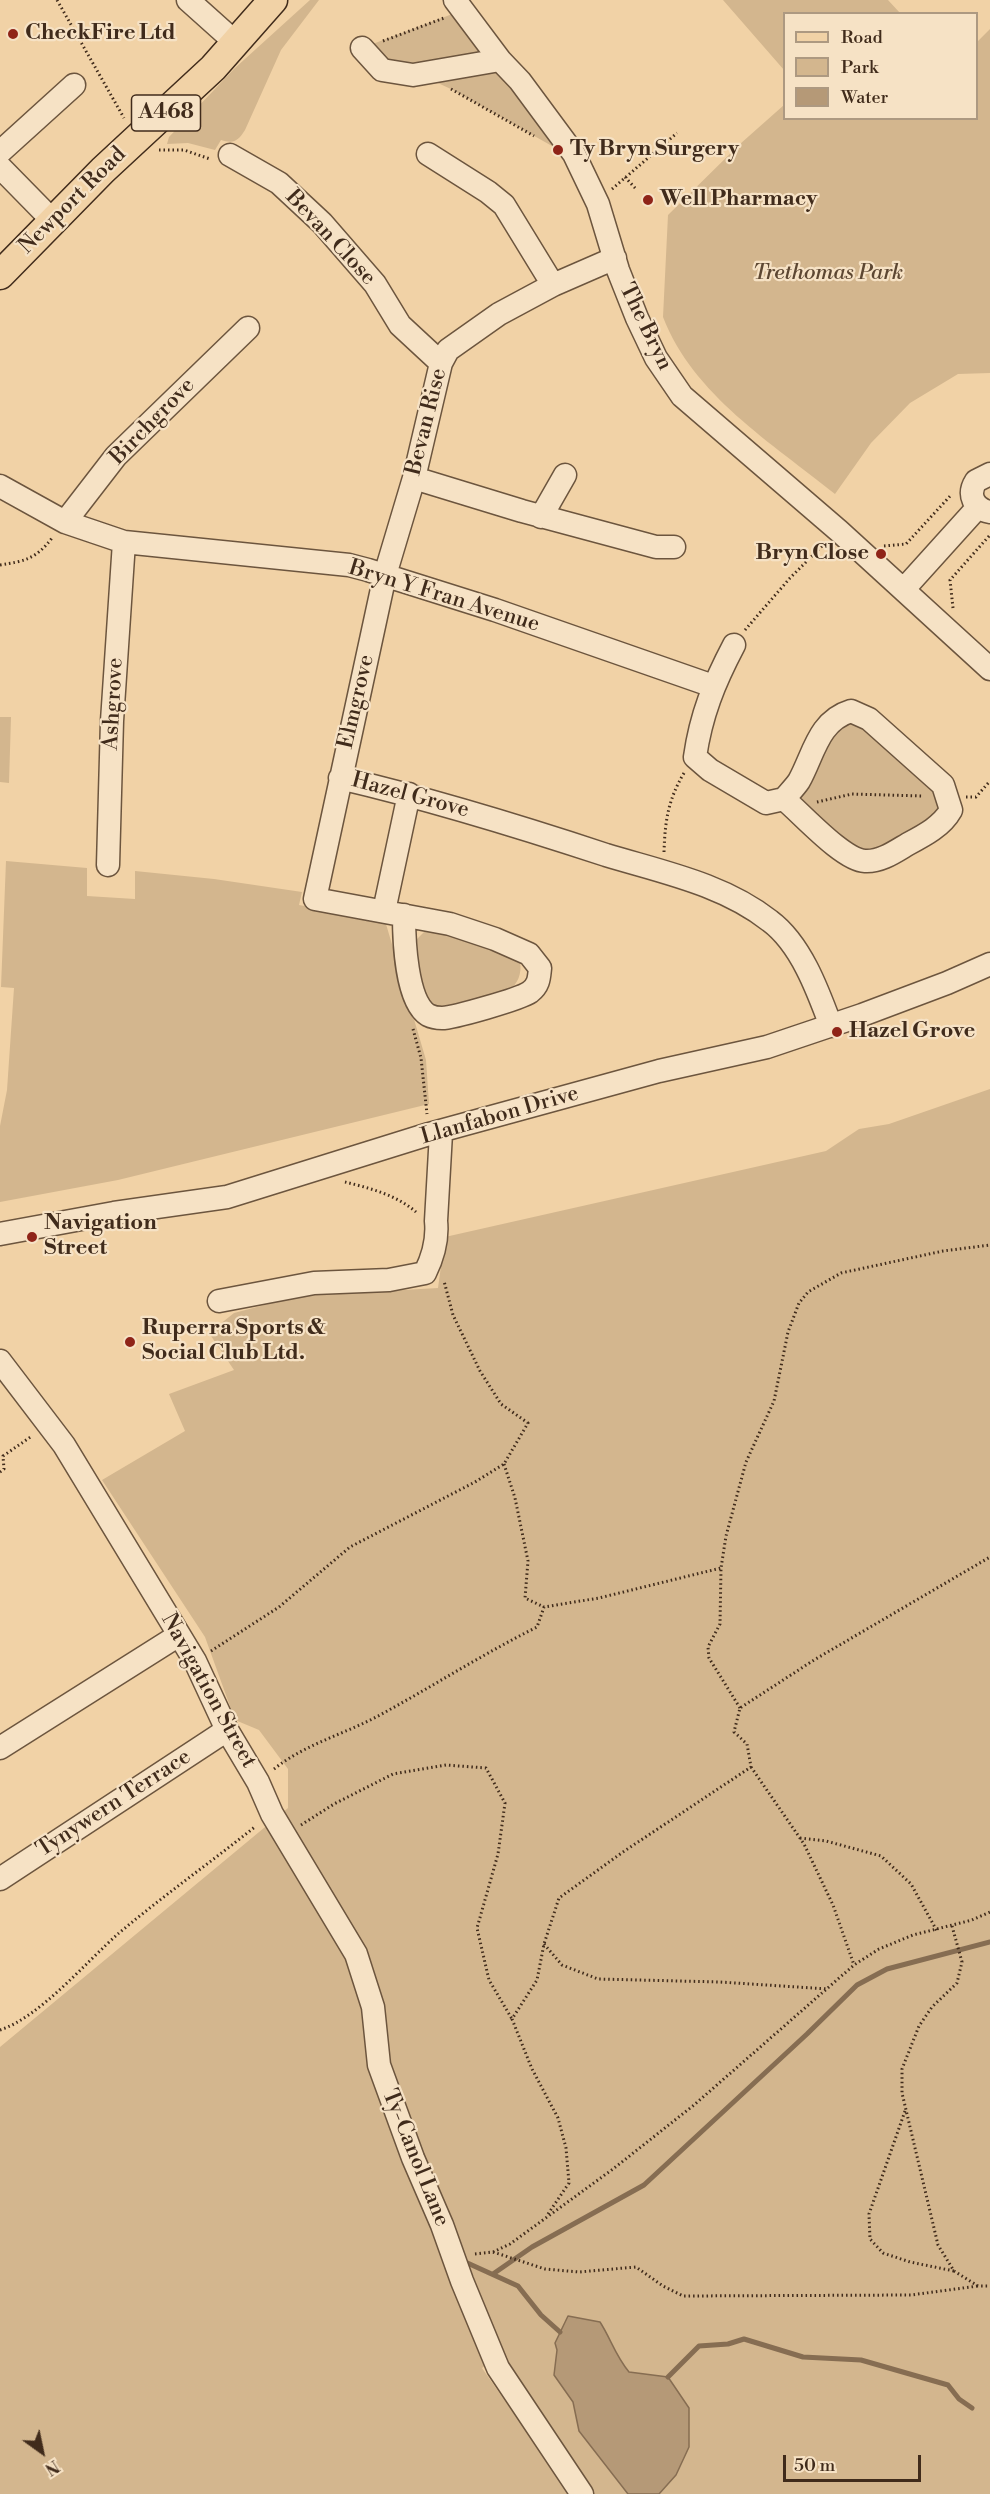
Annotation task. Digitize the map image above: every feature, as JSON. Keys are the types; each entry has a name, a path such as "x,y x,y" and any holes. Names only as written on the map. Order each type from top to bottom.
{"main road":[{"name":"Newport Road","path":"0,275 137,138 186,96 273,0"}],"street":[{"path":"188,0 236,43"},
{"name":"The Bryn","path":"459,5 567,144 597,201 637,318 656,358 682,396 839,531 990,669"},
{"path":"362,48 382,70 420,74 500,60"},
{"path":"0,152 74,85"},
{"path":"428,154 488,192 504,205 553,285"},
{"name":"Bevan Close","path":"230,155 279,183 322,223 375,284 400,325 441,363"},
{"path":"0,167 53,221"},
{"name":"Bevan Rise","path":"385,575 414,478 441,363 448,350 499,314 553,285 615,258"},
{"name":"Birchgrove","path":"64,522 116,456 248,328"},
{"path":"541,517 566,475"},
{"path":"414,478 541,517 656,547 674,547"},
{"path":"904,589 984,510 972,498 973,486 983,478"},
{"name":"Bryn Y Fran Avenue","path":"0,486 64,522 124,542 349,565 495,610 712,686"},
{"name":"Ashgrove","path":"108,865 112,721 124,542"},
{"name":"Elmgrove","path":"385,575 315,899 394,913"},
{"path":"734,645 712,686 699,731 695,757 710,770 766,803 789,803 828,841 864,861 878,860 945,821 951,810 943,785 869,719 851,711 838,715 823,728 789,803"},
{"name":"Hazel Grove","path":"340,778 409,794 663,871 715,890 750,907 772,922 802,960 815,984 831,1026"},
{"path":"394,913 450,924 495,939 529,954 540,968 539,982 529,992 508,1001 443,1018 430,1017 422,1010 405,963 394,913 409,794"},
{"name":"Llanfabon Drive","path":"0,1234 114,1213 227,1197 659,1071 768,1047 947,983 990,964"},
{"path":"219,1301 314,1283 389,1280 425,1273 433,1257 437,1231 441,1133"},
{"name":"Navigation Street","path":"0,1361 64,1445 195,1661 227,1730 258,1782 272,1814"},
{"path":"0,1748 179,1635"},
{"name":"Tynywern Terrace","path":"0,1879 227,1730"},
{"name":"Ty-Canol Lane","path":"272,1814 357,1954 373,2007 379,2065 412,2158 498,2368 582,2494"}],"path":[{"path":"57,0 137,138 161,151 184,150 221,163 230,155"},
{"path":"362,48 459,5"},
{"path":"420,74 472,100 552,146 567,144"},
{"path":"597,201 677,133"},
{"path":"626,177 636,189"},
{"path":"859,549 906,544 971,473 983,478"},
{"path":"0,565 28,560 45,547 64,522"},
{"path":"734,645 790,578 839,531"},
{"path":"957,639 950,580 990,535"},
{"path":"663,871 665,823 671,796 695,757"},
{"path":"789,803 852,794 976,797 990,781"},
{"path":"311,1172 368,1187 408,1205 437,1231"},
{"path":"740,1708 709,1658 708,1647 720,1624 721,1568 726,1536 746,1462 774,1401 788,1332 799,1303 808,1292 841,1273 943,1251 990,1245"},
{"path":"195,1661 279,1607 350,1547 475,1482 504,1464 528,1423 501,1404 480,1371 453,1315 443,1277 433,1257"},
{"path":"0,1472 4,1469 3,1456 48,1424"},
{"path":"504,1464 515,1498 528,1561 525,1598 544,1607 599,1598 721,1568"},
{"path":"854,1965 833,1905 800,1838 751,1767 747,1744 734,1732 740,1708 813,1660 990,1557"},
{"path":"258,1782 289,1757 379,1715 482,1655 537,1627 544,1607"},
{"path":"284,1836 334,1804 393,1774 446,1765 486,1768 505,1803 498,1854 477,1928 489,1980 512,2019 532,2069 558,2118 566,2148 570,2183 548,2214"},
{"path":"512,2019 537,1980 544,1944 559,1898 622,1852 751,1767"},
{"path":"0,2030 15,2025 34,2011 120,1933 272,1814"},
{"path":"800,1838 826,1841 881,1856 911,1884 937,1930"},
{"path":"452,2252 481,2255 510,2244 548,2214 613,2169 694,2105 854,1965 879,1949 904,1938 952,1926 990,1912"},
{"path":"952,1926 962,1962 957,1983 932,2007 919,2026 902,2069 902,2093 938,2245 954,2271"},
{"path":"544,1944 562,1965 598,1979 720,1982 828,1989"},
{"path":"906,2109 869,2214 870,2238 883,2253 910,2262 954,2271 978,2286"},
{"path":"493,2252 545,2269 579,2272 636,2267 663,2286 684,2296 911,2295 990,2286"}],"green space":[{"path":"310,0 319,0 281,50 240,137 229,142 221,140 215,150 188,143 167,144 169,137 235,68"},
{"path":"723,0 888,0 899,12 783,12 783,69"},
{"path":"463,10 567,144 552,146 453,90 362,48"},
{"name":"Trethomas Park","path":"990,29 990,373 958,374 910,403 871,443 835,494 737,416 714,394 676,345 663,317 668,215 740,144 783,106 783,120 978,120 978,41"},
{"path":"0,717 11,717 9,783 0,782"},
{"path":"869,719 951,810 878,860 800,812 798,782 823,728"},
{"path":"6,861 87,868 87,896 135,899 135,871 214,879 302,892 299,905 376,919 386,924 426,1060 429,1104 118,1180 0,1202 0,1126 7,1090 14,988 1,987"},
{"path":"439,927 520,961 520,974 517,982 508,991 446,1008 436,1007 426,999 412,944 427,929"},
{"path":"990,1089 990,2494 592,2494 502,2353 482,2368 570,2494 0,2494 0,2047 288,1808 288,1769 259,1730 235,1720 205,1637 102,1480 185,1431 169,1394 234,1370 209,1333 234,1313 299,1296 438,1288 445,1237 826,1151 859,1129 889,1124"}],"water":[{"path":"568,2316 600,2322 629,2372 668,2377 689,2408 689,2447 676,2475 659,2494 628,2494 579,2431 573,2402 554,2375 557,2350 555,2343"}],"waterway":[{"path":"493,2274 532,2247 644,2185 857,1985 887,1969 990,1942"},
{"path":"463,2261 518,2286 541,2315 560,2332"},
{"path":"668,2377 699,2346 728,2344 744,2339 803,2357 861,2360 948,2385 959,2399 972,2408"}],"place":[{"name":"CheckFire Ltd","path":"13,34"},
{"name":"Ty Bryn Surgery","path":"558,150"},
{"name":"Well Pharmacy","path":"648,200"},
{"name":"Bryn Close","path":"881,554"},
{"name":"Hazel Grove","path":"837,1032"},
{"name":"Navigation Street","path":"32,1237"},
{"name":"Ruperra Sports & Social Club Ltd.","path":"130,1342"}]}
